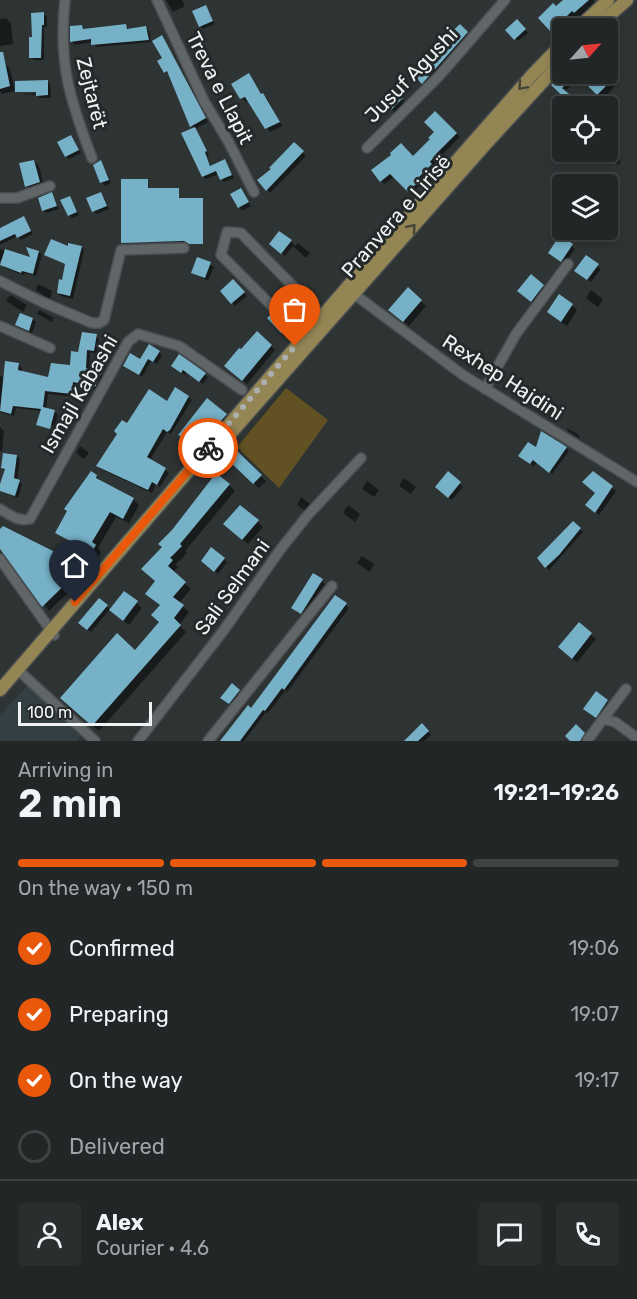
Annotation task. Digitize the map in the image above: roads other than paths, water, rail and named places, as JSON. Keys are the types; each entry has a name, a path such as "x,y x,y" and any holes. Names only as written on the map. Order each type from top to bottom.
{"main road":[{"path":"589,18 608,0"},
{"path":"607,18 627,0"},
{"name":"Pranvera e Lirisë","path":"0,697 430,190 552,54"},
{"name":"Pranvera e Lirisë","path":"52,633 552,72"},
{"name":"Pranvera e Lirisë","path":"0,690 20,672"}],"street":[{"name":"Zejtarët","path":"65,0 62,26 64,69 73,108 92,158"},
{"name":"Treva e Llapit","path":"157,0 204,101 254,192"},
{"name":"Jusuf Agushi","path":"367,148 440,75 505,0"},
{"path":"0,198 17,198 50,186"},
{"path":"272,306 221,255 227,232 241,232 322,316"},
{"path":"0,281 42,302 92,323 99,323 104,320 121,250 184,248"},
{"path":"485,389 516,334 568,264"},
{"name":"Rexhep Hajdini","path":"354,294 463,375 637,482"},
{"path":"0,326 50,348"},
{"name":"Ismajl Kabashi","path":"0,509 17,519 30,519 128,342 138,334 179,346 242,390"},
{"name":"Sali Selmani","path":"138,741 224,630 280,550 307,516 361,458"},
{"path":"0,559 52,633"},
{"path":"208,741 332,585"},
{"path":"20,672 94,741"},
{"path":"587,741 626,689"},
{"path":"603,719 615,722 637,738"}]}
